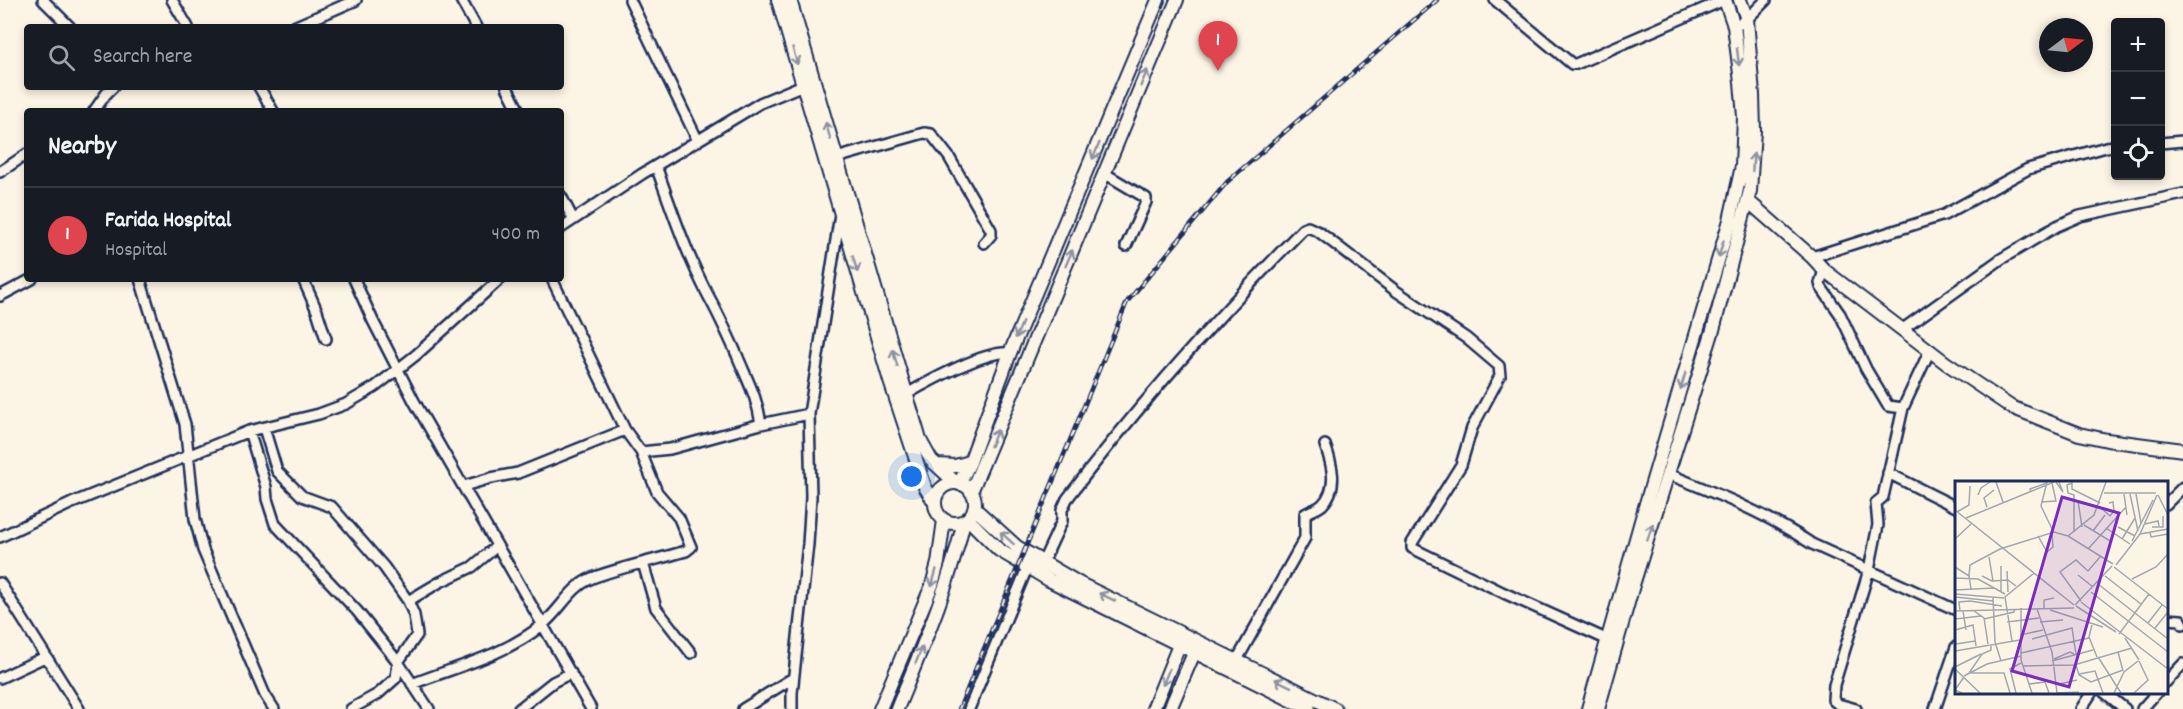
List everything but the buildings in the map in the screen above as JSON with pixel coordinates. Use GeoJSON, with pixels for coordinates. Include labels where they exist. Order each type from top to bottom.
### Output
{"type":"FeatureCollection","features":[{"type":"Feature","properties":{"kind":"street"},"geometry":{"type":"LineString","coordinates":[[43,0],[67,24]]}},
{"type":"Feature","properties":{"kind":"street"},"geometry":{"type":"LineString","coordinates":[[172,0],[186,24]]}},
{"type":"Feature","properties":{"kind":"street"},"geometry":{"type":"LineString","coordinates":[[301,24],[356,0]]}},
{"type":"Feature","properties":{"kind":"street"},"geometry":{"type":"LineString","coordinates":[[461,0],[474,24]]}},
{"type":"Feature","properties":{"kind":"street"},"geometry":{"type":"LineString","coordinates":[[630,0],[698,141]]}},
{"type":"Feature","properties":{"kind":"street"},"geometry":{"type":"LineString","coordinates":[[778,0],[890,381],[925,487],[939,516],[944,520],[950,523],[969,516]]}},
{"type":"Feature","properties":{"kind":"street"},"geometry":{"type":"LineString","coordinates":[[790,0],[905,395],[924,450],[958,484],[971,492],[974,500],[957,554],[897,709]]}},
{"type":"Feature","properties":{"kind":"street"},"geometry":{"type":"LineString","coordinates":[[958,484],[970,462],[1010,353],[1158,0]]}},
{"type":"Feature","properties":{"kind":"street"},"geometry":{"type":"LineString","coordinates":[[971,492],[1177,0]]}},
{"type":"Feature","properties":{"kind":"street"},"geometry":{"type":"LineString","coordinates":[[1495,0],[1572,64],[1726,3],[1744,1],[1748,19],[1754,131],[1753,166],[1748,201],[1713,330],[1633,585],[1599,709]]}},
{"type":"Feature","properties":{"kind":"street"},"geometry":{"type":"LineString","coordinates":[[1734,26],[1748,19],[1766,0]]}},
{"type":"Feature","properties":{"kind":"street"},"geometry":{"type":"LineString","coordinates":[[1588,709],[1730,220],[1742,166],[1744,117],[1742,82],[1734,26],[1726,3]]}},
{"type":"Feature","properties":{"kind":"street"},"geometry":{"type":"LineString","coordinates":[[564,226],[656,166],[760,103],[803,85]]}},
{"type":"Feature","properties":{"kind":"street"},"geometry":{"type":"LineString","coordinates":[[97,108],[110,90]]}},
{"type":"Feature","properties":{"kind":"street"},"geometry":{"type":"LineString","coordinates":[[261,90],[271,108]]}},
{"type":"Feature","properties":{"kind":"street"},"geometry":{"type":"LineString","coordinates":[[508,90],[518,108]]}},
{"type":"Feature","properties":{"kind":"street"},"geometry":{"type":"LineString","coordinates":[[836,158],[924,133],[932,134],[949,157],[991,230],[991,235],[984,243]]}},
{"type":"Feature","properties":{"kind":"street"},"geometry":{"type":"LineString","coordinates":[[2165,142],[2183,141]]}},
{"type":"Feature","properties":{"kind":"street"},"geometry":{"type":"LineString","coordinates":[[1812,257],[1944,214],[2028,169],[2111,147]]}},
{"type":"Feature","properties":{"kind":"street"},"geometry":{"type":"LineString","coordinates":[[0,172],[24,156]]}},
{"type":"Feature","properties":{"kind":"street"},"geometry":{"type":"LineString","coordinates":[[656,166],[687,249],[710,299],[720,314],[750,383],[758,403],[761,424]]}},
{"type":"Feature","properties":{"kind":"street"},"geometry":{"type":"LineString","coordinates":[[1104,174],[1146,198],[1126,246]]}},
{"type":"Feature","properties":{"kind":"street"},"geometry":{"type":"LineString","coordinates":[[1903,329],[2001,258],[2057,226],[2080,216],[2183,194]]}},
{"type":"Feature","properties":{"kind":"street"},"geometry":{"type":"LineString","coordinates":[[1748,201],[1824,270],[1978,386],[2011,407],[2079,434],[2183,450]]}},
{"type":"Feature","properties":{"kind":"street"},"geometry":{"type":"LineString","coordinates":[[564,202],[573,219]]}},
{"type":"Feature","properties":{"kind":"street"},"geometry":{"type":"LineString","coordinates":[[792,709],[811,497],[809,414],[840,214]]}},
{"type":"Feature","properties":{"kind":"street"},"geometry":{"type":"LineString","coordinates":[[1042,564],[1062,521],[1062,510],[1067,499],[1113,438],[1230,303],[1303,229],[1308,227],[1319,232],[1396,291],[1466,338],[1499,366],[1500,376],[1472,428],[1461,465],[1412,543],[1412,548],[1608,640]]}},
{"type":"Feature","properties":{"kind":"street"},"geometry":{"type":"LineString","coordinates":[[1824,270],[1821,287],[1840,314],[1866,369],[1888,406],[1903,408]]}},
{"type":"Feature","properties":{"kind":"street"},"geometry":{"type":"LineString","coordinates":[[0,296],[26,282]]}},
{"type":"Feature","properties":{"kind":"street"},"geometry":{"type":"LineString","coordinates":[[141,282],[185,424],[195,519],[203,550],[274,709]]}},
{"type":"Feature","properties":{"kind":"street"},"geometry":{"type":"LineString","coordinates":[[304,282],[326,339]]}},
{"type":"Feature","properties":{"kind":"street"},"geometry":{"type":"LineString","coordinates":[[355,282],[398,369],[591,709]]}},
{"type":"Feature","properties":{"kind":"street"},"geometry":{"type":"LineString","coordinates":[[0,537],[72,503],[249,431],[319,414],[346,404],[375,387],[398,369],[497,282]]}},
{"type":"Feature","properties":{"kind":"street"},"geometry":{"type":"LineString","coordinates":[[412,684],[497,652],[543,625],[574,591],[591,578],[686,551],[692,545],[679,518],[657,492],[641,452],[625,430],[553,282]]}},
{"type":"Feature","properties":{"kind":"street"},"geometry":{"type":"LineString","coordinates":[[1856,709],[1838,704],[1833,700],[1834,685],[1869,570],[1878,525],[1876,503],[1882,496],[1903,408],[1930,350]]}},
{"type":"Feature","properties":{"kind":"street"},"geometry":{"type":"LineString","coordinates":[[905,395],[982,357],[1010,353]]}},
{"type":"Feature","properties":{"kind":"street"},"geometry":{"type":"LineString","coordinates":[[641,452],[670,448],[809,414]]}},
{"type":"Feature","properties":{"kind":"street"},"geometry":{"type":"LineString","coordinates":[[264,428],[277,471],[281,477],[302,496],[332,507],[384,567],[408,601],[414,615],[417,635],[398,662],[396,678],[378,694],[351,709]]}},
{"type":"Feature","properties":{"kind":"street"},"geometry":{"type":"LineString","coordinates":[[464,486],[518,473],[625,430]]}},
{"type":"Feature","properties":{"kind":"street"},"geometry":{"type":"LineString","coordinates":[[249,431],[275,524],[357,611],[398,662],[429,709]]}},
{"type":"Feature","properties":{"kind":"street"},"geometry":{"type":"LineString","coordinates":[[1237,660],[1305,538],[1305,514],[1321,506],[1330,491],[1333,468],[1325,445]]}},
{"type":"Feature","properties":{"kind":"street"},"geometry":{"type":"LineString","coordinates":[[938,465],[955,466],[970,462]]}},
{"type":"Feature","properties":{"kind":"street"},"geometry":{"type":"LineString","coordinates":[[1888,473],[1955,506]]}},
{"type":"Feature","properties":{"kind":"street"},"geometry":{"type":"LineString","coordinates":[[1668,474],[1736,502],[1812,544],[1955,610]]}},
{"type":"Feature","properties":{"kind":"street"},"geometry":{"type":"LineString","coordinates":[[934,503],[941,489],[948,484],[958,484]]}},
{"type":"Feature","properties":{"kind":"street"},"geometry":{"type":"LineString","coordinates":[[2168,502],[2183,487]]}},
{"type":"Feature","properties":{"kind":"street"},"geometry":{"type":"LineString","coordinates":[[969,516],[1042,564],[1335,709]]}},
{"type":"Feature","properties":{"kind":"street"},"geometry":{"type":"LineString","coordinates":[[969,516],[999,550],[1027,568],[1291,705],[1309,709]]}},
{"type":"Feature","properties":{"kind":"street"},"geometry":{"type":"LineString","coordinates":[[880,709],[932,585],[938,563],[944,520]]}},
{"type":"Feature","properties":{"kind":"street"},"geometry":{"type":"LineString","coordinates":[[408,601],[472,567],[497,546]]}},
{"type":"Feature","properties":{"kind":"street"},"geometry":{"type":"LineString","coordinates":[[643,563],[656,608],[691,653]]}},
{"type":"Feature","properties":{"kind":"street"},"geometry":{"type":"LineString","coordinates":[[969,709],[1027,568]]}},
{"type":"Feature","properties":{"kind":"street"},"geometry":{"type":"LineString","coordinates":[[0,583],[79,709]]}},
{"type":"Feature","properties":{"kind":"street"},"geometry":{"type":"LineString","coordinates":[[1153,709],[1179,645]]}},
{"type":"Feature","properties":{"kind":"street"},"geometry":{"type":"LineString","coordinates":[[1935,709],[1955,650]]}},
{"type":"Feature","properties":{"kind":"street"},"geometry":{"type":"LineString","coordinates":[[1170,709],[1194,653]]}},
{"type":"Feature","properties":{"kind":"street"},"geometry":{"type":"LineString","coordinates":[[0,678],[45,657]]}},
{"type":"Feature","properties":{"kind":"street"},"geometry":{"type":"LineString","coordinates":[[2168,680],[2183,664]]}},
{"type":"Feature","properties":{"kind":"street"},"geometry":{"type":"LineString","coordinates":[[519,709],[553,682],[571,673]]}},
{"type":"Feature","properties":{"kind":"street"},"geometry":{"type":"LineString","coordinates":[[743,709],[793,678]]}},
{"type":"Feature","properties":{"kind":"street"},"geometry":{"type":"LineString","coordinates":[[2081,709],[2091,694]]}},
{"type":"Feature","properties":{"kind":"street"},"geometry":{"type":"LineString","coordinates":[[2105,694],[2125,709]]}},
{"type":"Feature","properties":{"kind":"street"},"geometry":{"type":"LineString","coordinates":[[2142,709],[2156,694]]}},
{"type":"Feature","properties":{"kind":"railway"},"geometry":{"type":"LineString","coordinates":[[959,709],[1127,302],[1227,182],[1437,0]]}},
{"type":"Feature","properties":{"kind":"place","name":"Farida Hospital"},"geometry":{"type":"Point","coordinates":[1218,71]}}]}
